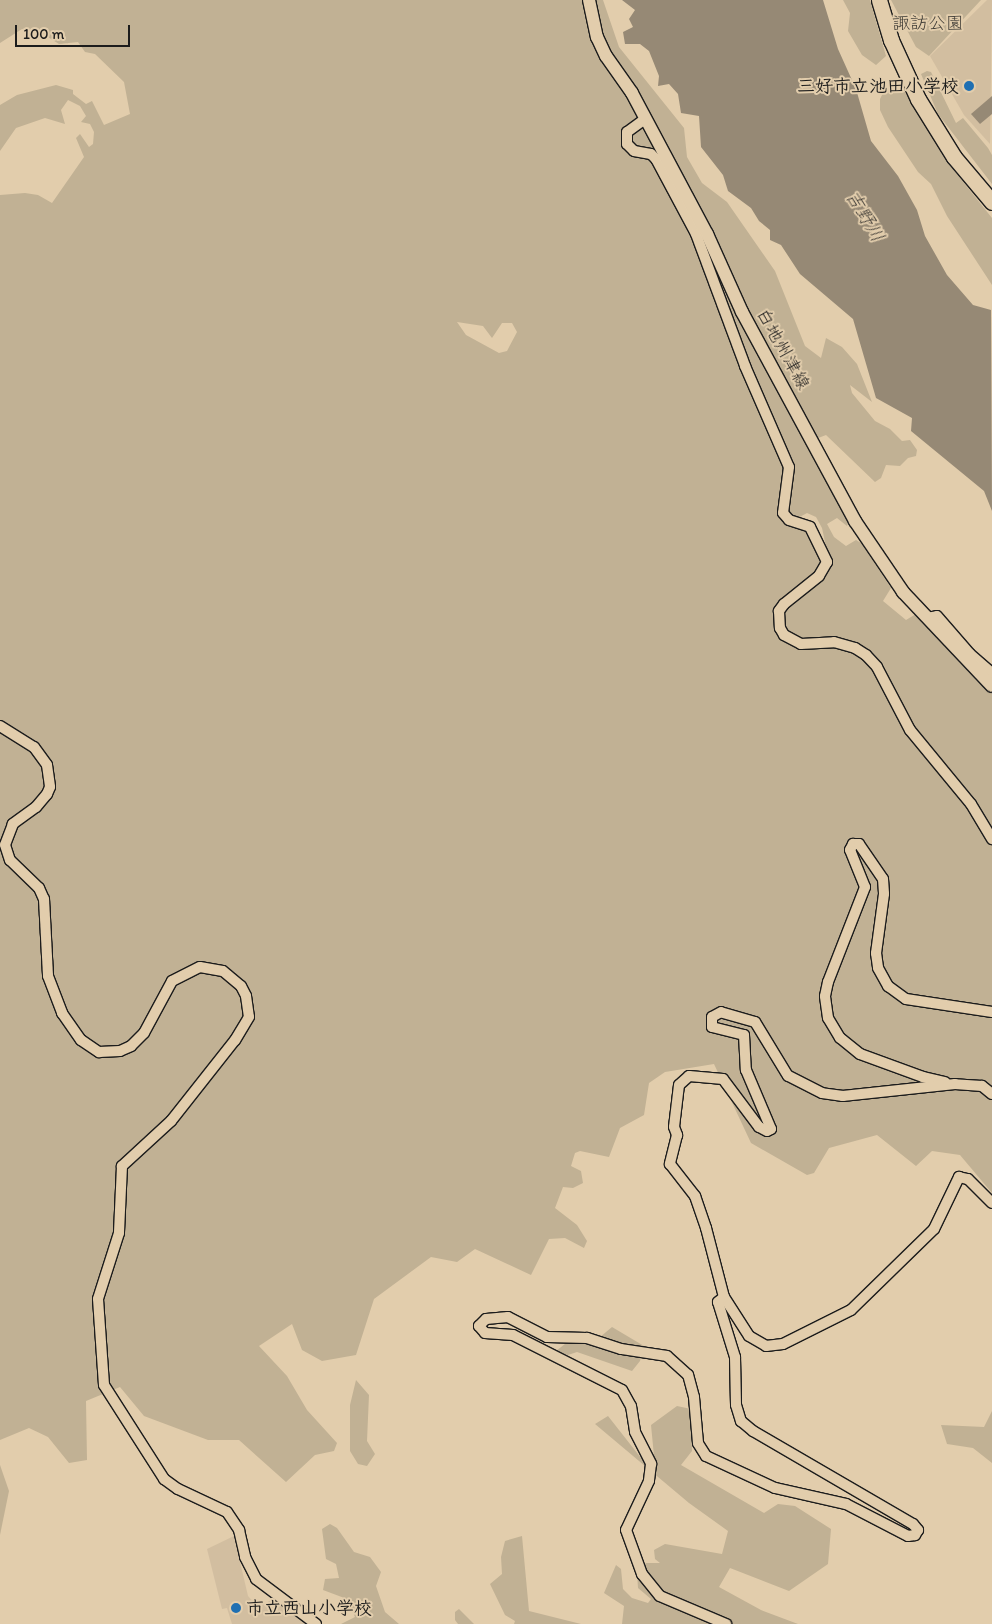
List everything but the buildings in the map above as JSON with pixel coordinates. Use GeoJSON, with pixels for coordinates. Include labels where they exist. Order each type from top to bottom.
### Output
{"type":"FeatureCollection","features":[{"type":"Feature","properties":{"kind":"highway"},"geometry":{"type":"LineString","coordinates":[[879,0],[891,40],[918,99],[954,157],[992,202]]}},
{"type":"Feature","properties":{"kind":"main road","name":"白地州津線"},"geometry":{"type":"LineString","coordinates":[[589,0],[601,46],[645,119],[707,234],[742,312],[855,522],[896,582],[927,618],[992,686]]}},
{"type":"Feature","properties":{"kind":"street"},"geometry":{"type":"LineString","coordinates":[[645,119],[627,132],[627,144],[634,151],[652,154],[656,159],[696,234],[745,366],[789,467],[783,513],[789,520],[810,527],[827,562],[819,576],[784,604],[779,611],[780,628],[784,635],[801,644],[839,643],[866,655],[877,667],[910,730],[971,804],[992,839]]}},
{"type":"Feature","properties":{"kind":"street"},"geometry":{"type":"LineString","coordinates":[[927,618],[937,616],[970,654],[992,673]]}},
{"type":"Feature","properties":{"kind":"street"},"geometry":{"type":"LineString","coordinates":[[0,726],[34,747],[47,765],[50,787],[48,794],[36,807],[13,824],[5,845],[10,860],[39,888],[44,899],[48,976],[62,1013],[81,1040],[99,1052],[115,1052],[131,1046],[144,1033],[172,981],[200,966],[223,972],[241,986],[246,996],[249,1017],[235,1040],[171,1121],[122,1166],[119,1233],[98,1299],[104,1386],[164,1479],[178,1489],[227,1512],[239,1530],[245,1557],[256,1579],[316,1624]]}},
{"type":"Feature","properties":{"kind":"street"},"geometry":{"type":"LineString","coordinates":[[992,1012],[906,1000],[888,986],[878,968],[876,953],[884,894],[883,879],[859,844],[853,844],[850,850],[865,887],[828,982],[825,996],[828,1018],[840,1038],[860,1054],[923,1077],[955,1084],[982,1086],[992,1094]]}},
{"type":"Feature","properties":{"kind":"street"},"geometry":{"type":"LineString","coordinates":[[955,1084],[843,1096],[822,1093],[788,1076],[755,1022],[722,1012],[716,1013],[710,1021],[712,1026],[744,1035],[746,1070],[762,1112],[772,1126],[767,1131],[759,1127],[723,1079],[688,1076],[679,1085],[674,1127],[677,1136],[670,1164],[695,1196],[706,1228],[724,1296],[754,1341],[766,1346],[783,1344],[836,1320],[864,1298],[938,1225],[953,1184],[959,1177],[968,1179],[992,1203]]}},
{"type":"Feature","properties":{"kind":"street"},"geometry":{"type":"LineString","coordinates":[[724,1296],[718,1302],[735,1357],[736,1404],[741,1421],[753,1431],[913,1524],[918,1530],[915,1535],[908,1536],[846,1504],[775,1488],[706,1456],[698,1443],[694,1396],[688,1375],[682,1366],[667,1356],[621,1349],[586,1338],[547,1337],[508,1317],[486,1319],[479,1326],[485,1333],[513,1335],[622,1390],[631,1406],[635,1432],[651,1464],[649,1481],[626,1530],[642,1574],[660,1596],[726,1624]]}},
{"type":"Feature","properties":{"kind":"shaded area","name":"三好市立池田小学校"},"geometry":{"type":"Polygon","coordinates":[[[987,0],[992,0],[990,144],[964,115],[930,56],[987,0]]]}},
{"type":"Feature","properties":{"kind":"shaded area"},"geometry":{"type":"Polygon","coordinates":[[[234,1536],[248,1596],[258,1607],[275,1598],[310,1624],[232,1624],[227,1608],[222,1609],[207,1549],[234,1536]]]}},
{"type":"Feature","properties":{"kind":"green space"},"geometry":{"type":"Polygon","coordinates":[[[0,0],[603,0],[619,47],[684,128],[687,157],[702,183],[727,202],[775,271],[805,346],[821,358],[826,338],[842,347],[857,364],[872,402],[850,385],[852,393],[875,421],[890,429],[902,441],[910,440],[917,450],[916,456],[908,458],[900,466],[886,465],[881,478],[875,482],[826,435],[808,442],[848,523],[847,526],[837,518],[827,524],[834,537],[846,546],[856,540],[861,543],[891,588],[883,601],[906,620],[916,614],[992,693],[992,1193],[960,1155],[932,1151],[916,1166],[877,1135],[829,1148],[814,1173],[807,1175],[751,1143],[714,1064],[665,1072],[649,1083],[644,1115],[620,1128],[609,1157],[580,1151],[575,1153],[571,1166],[581,1171],[583,1183],[573,1188],[563,1187],[555,1208],[577,1225],[587,1241],[584,1248],[565,1238],[549,1239],[531,1275],[475,1249],[457,1262],[431,1257],[374,1299],[356,1355],[322,1361],[302,1350],[292,1324],[259,1346],[287,1376],[307,1410],[337,1443],[334,1451],[315,1455],[286,1482],[239,1440],[208,1440],[144,1416],[120,1387],[86,1401],[87,1460],[69,1463],[48,1437],[29,1428],[0,1440],[0,195],[25,193],[38,195],[52,203],[84,157],[76,138],[80,134],[89,147],[93,144],[94,132],[90,124],[81,122],[86,116],[80,106],[68,100],[61,110],[65,124],[45,118],[16,128],[0,151],[0,105],[17,95],[56,85],[73,90],[73,94],[86,104],[92,101],[104,125],[130,114],[124,82],[95,54],[85,52],[78,42],[59,44],[40,32],[22,29],[0,43],[0,0]],[[457,322],[466,335],[499,353],[507,351],[517,332],[512,323],[502,323],[492,338],[483,326],[457,322]],[[785,503],[780,509],[782,518],[787,524],[804,528],[820,553],[823,562],[816,576],[820,579],[830,565],[822,528],[816,517],[807,513],[796,519],[792,517],[785,503]]]}},
{"type":"Feature","properties":{"kind":"green space"},"geometry":{"type":"Polygon","coordinates":[[[843,0],[870,0],[886,56],[876,65],[862,55],[848,31],[850,13],[843,0]]]}},
{"type":"Feature","properties":{"kind":"green space","name":"諏訪公園"},"geometry":{"type":"Polygon","coordinates":[[[891,0],[981,0],[929,56],[916,47],[891,0]]]}},
{"type":"Feature","properties":{"kind":"green space"},"geometry":{"type":"Polygon","coordinates":[[[927,71],[931,72],[956,123],[963,118],[988,148],[992,155],[992,184],[938,114],[921,74],[927,71]]]}},
{"type":"Feature","properties":{"kind":"green space"},"geometry":{"type":"Polygon","coordinates":[[[894,88],[905,92],[948,163],[992,218],[992,285],[947,216],[931,184],[918,172],[888,127],[880,110],[880,99],[883,93],[894,88]]]}},
{"type":"Feature","properties":{"kind":"green space"},"geometry":{"type":"Polygon","coordinates":[[[612,1327],[644,1346],[640,1361],[632,1371],[577,1352],[568,1355],[556,1351],[565,1344],[578,1341],[593,1343],[612,1327]]]}},
{"type":"Feature","properties":{"kind":"green space"},"geometry":{"type":"Polygon","coordinates":[[[356,1380],[369,1395],[367,1441],[375,1454],[367,1466],[358,1464],[350,1451],[350,1405],[356,1380]]]}},
{"type":"Feature","properties":{"kind":"green space"},"geometry":{"type":"Polygon","coordinates":[[[677,1406],[691,1409],[692,1451],[681,1465],[764,1513],[778,1504],[795,1506],[831,1529],[828,1564],[789,1591],[730,1568],[719,1587],[761,1610],[798,1624],[622,1624],[624,1606],[604,1593],[616,1565],[621,1569],[623,1589],[632,1598],[648,1603],[651,1599],[638,1588],[637,1573],[646,1563],[660,1563],[655,1559],[654,1550],[665,1544],[722,1554],[728,1531],[689,1503],[595,1424],[608,1416],[641,1458],[654,1456],[651,1425],[677,1406]]]}},
{"type":"Feature","properties":{"kind":"green space"},"geometry":{"type":"Polygon","coordinates":[[[992,1411],[992,1463],[973,1448],[947,1444],[941,1425],[984,1427],[992,1411]]]}},
{"type":"Feature","properties":{"kind":"green space"},"geometry":{"type":"Polygon","coordinates":[[[0,1465],[9,1491],[0,1535],[0,1465]]]}},
{"type":"Feature","properties":{"kind":"green space"},"geometry":{"type":"Polygon","coordinates":[[[330,1524],[337,1528],[354,1552],[370,1557],[381,1572],[376,1586],[385,1612],[399,1624],[341,1624],[355,1617],[347,1599],[323,1590],[325,1579],[339,1578],[336,1564],[326,1559],[322,1529],[330,1524]]]}},
{"type":"Feature","properties":{"kind":"green space"},"geometry":{"type":"Polygon","coordinates":[[[522,1536],[529,1611],[581,1624],[514,1624],[515,1621],[505,1615],[490,1584],[502,1574],[501,1557],[505,1541],[522,1536]]]}},
{"type":"Feature","properties":{"kind":"green space"},"geometry":{"type":"Polygon","coordinates":[[[459,1609],[474,1624],[458,1624],[455,1620],[455,1612],[459,1609]]]}},
{"type":"Feature","properties":{"kind":"water","name":"吉野川"},"geometry":{"type":"Polygon","coordinates":[[[622,0],[823,0],[838,49],[856,89],[871,141],[898,176],[917,210],[925,236],[947,275],[973,305],[991,310],[992,511],[984,491],[911,431],[912,418],[876,398],[853,319],[800,274],[781,245],[770,240],[770,230],[759,221],[751,208],[728,191],[723,175],[701,147],[699,116],[681,113],[678,94],[669,84],[658,86],[659,76],[649,51],[640,44],[625,44],[623,32],[633,27],[629,19],[635,10],[622,0]]]}},
{"type":"Feature","properties":{"kind":"water"},"geometry":{"type":"Polygon","coordinates":[[[992,96],[992,114],[980,124],[971,114],[992,96]]]}},
{"type":"Feature","properties":{"kind":"place","name":"三好市立池田小学校"},"geometry":{"type":"Point","coordinates":[969,86]}},
{"type":"Feature","properties":{"kind":"place","name":"市立西山小学校"},"geometry":{"type":"Point","coordinates":[236,1608]}}]}
